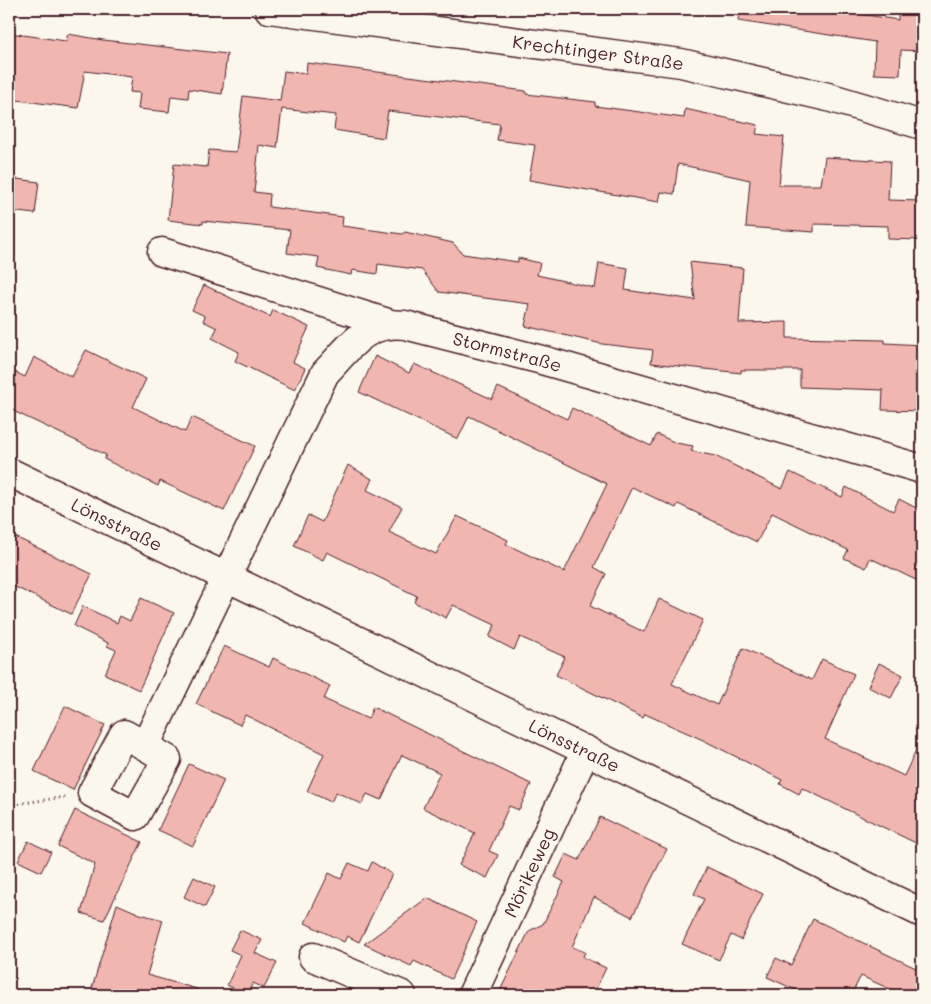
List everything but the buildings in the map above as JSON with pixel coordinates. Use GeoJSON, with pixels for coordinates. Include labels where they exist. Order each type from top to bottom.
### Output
{"type":"FeatureCollection","features":[{"type":"Feature","properties":{"kind":"street","name":"Krechtinger Straße"},"geometry":{"type":"LineString","coordinates":[[269,9],[681,63],[828,96],[922,125]]}},
{"type":"Feature","properties":{"kind":"street"},"geometry":{"type":"LineString","coordinates":[[162,252],[388,323]]}},
{"type":"Feature","properties":{"kind":"street","name":"Stormstraße"},"geometry":{"type":"LineString","coordinates":[[226,576],[325,373],[365,332],[388,323],[405,324],[542,360],[922,470]]}},
{"type":"Feature","properties":{"kind":"street","name":"Lönsstraße"},"geometry":{"type":"LineString","coordinates":[[9,472],[922,913]]}},
{"type":"Feature","properties":{"kind":"street"},"geometry":{"type":"LineString","coordinates":[[145,746],[226,576]]}},
{"type":"Feature","properties":{"kind":"street"},"geometry":{"type":"LineString","coordinates":[[124,734],[145,746],[167,759],[135,816],[92,793],[124,734]]}},
{"type":"Feature","properties":{"kind":"street","name":"Mörikeweg"},"geometry":{"type":"LineString","coordinates":[[472,995],[586,750]]}},
{"type":"Feature","properties":{"kind":"street"},"geometry":{"type":"LineString","coordinates":[[313,957],[402,995]]}},
{"type":"Feature","properties":{"kind":"path"},"geometry":{"type":"LineString","coordinates":[[9,805],[92,793]]}}]}
